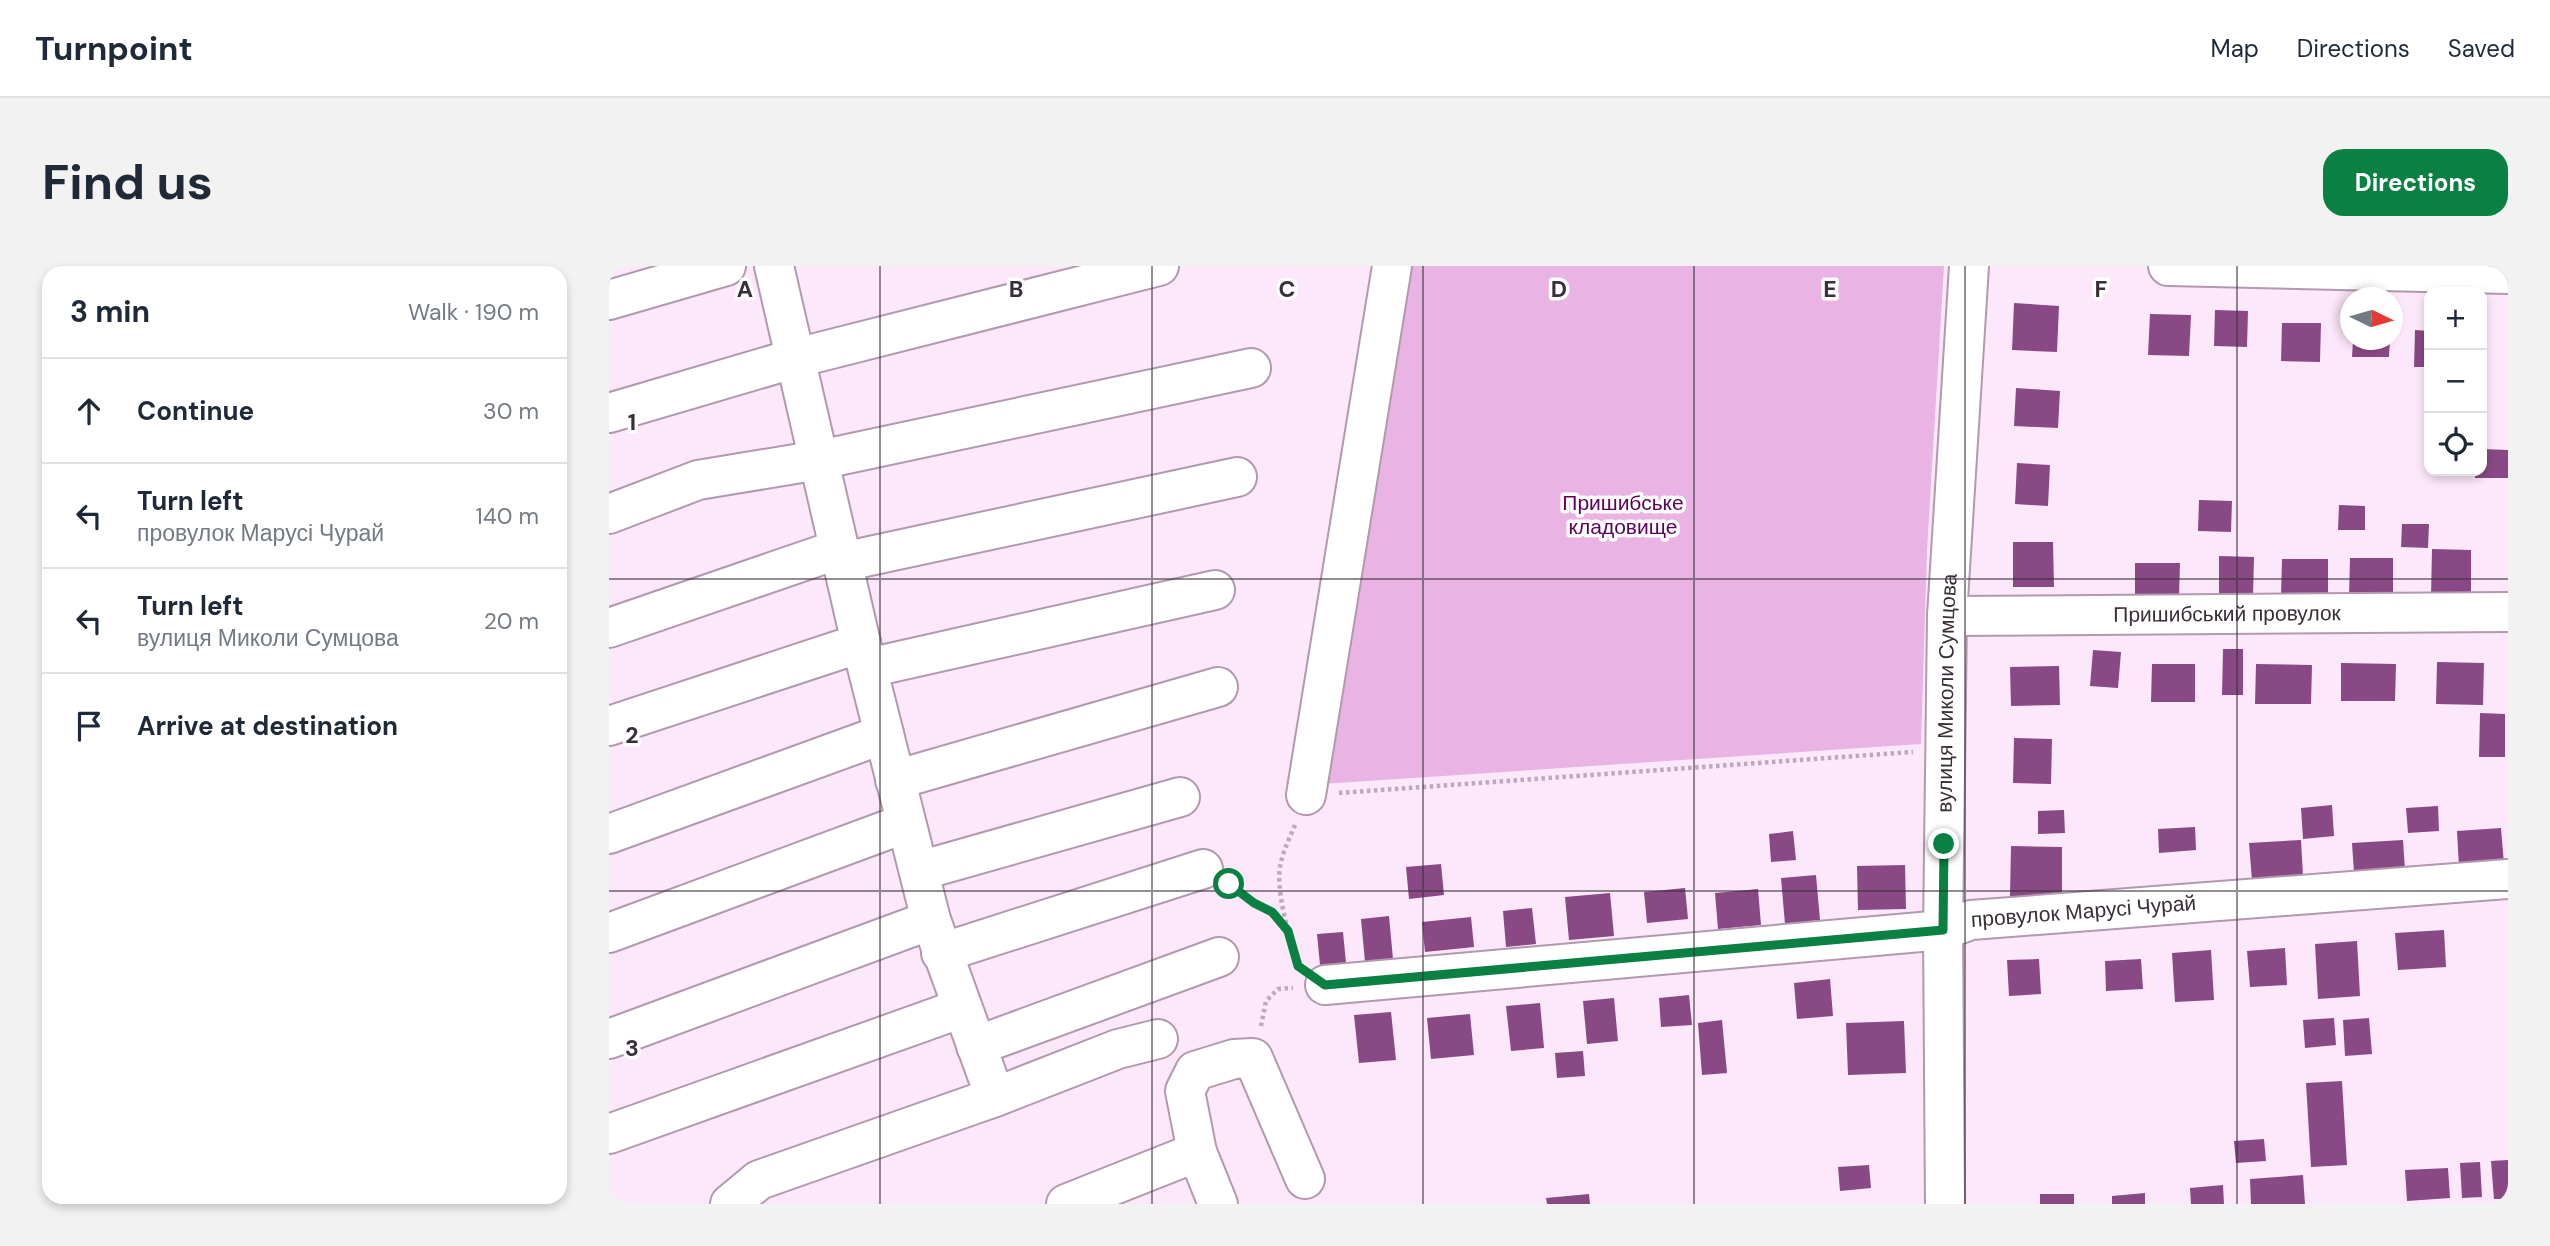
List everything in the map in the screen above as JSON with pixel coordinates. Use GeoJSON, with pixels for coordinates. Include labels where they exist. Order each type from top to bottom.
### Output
{"type":"FeatureCollection","features":[{"type":"Feature","properties":{"kind":"street"},"geometry":{"type":"LineString","coordinates":[[609,300],[726,266]]}},
{"type":"Feature","properties":{"kind":"street"},"geometry":{"type":"LineString","coordinates":[[775,266],[840,556],[936,937],[995,1097]]}},
{"type":"Feature","properties":{"kind":"street"},"geometry":{"type":"LineString","coordinates":[[609,413],[796,358],[1159,266]]}},
{"type":"Feature","properties":{"kind":"street"},"geometry":{"type":"LineString","coordinates":[[1306,795],[1392,266]]}},
{"type":"Feature","properties":{"kind":"street","name":"вулиця Миколи Сумцова"},"geometry":{"type":"LineString","coordinates":[[1945,1204],[1943,930],[1948,616],[1969,266]]}},
{"type":"Feature","properties":{"kind":"street"},"geometry":{"type":"LineString","coordinates":[[2168,266],[2508,274]]}},
{"type":"Feature","properties":{"kind":"street"},"geometry":{"type":"LineString","coordinates":[[609,514],[698,481],[818,460],[1251,368]]}},
{"type":"Feature","properties":{"kind":"street"},"geometry":{"type":"LineString","coordinates":[[609,628],[840,556],[1237,477]]}},
{"type":"Feature","properties":{"kind":"street"},"geometry":{"type":"LineString","coordinates":[[609,726],[865,656],[1215,590]]}},
{"type":"Feature","properties":{"kind":"street","name":"Пришибський провулок"},"geometry":{"type":"LineString","coordinates":[[1948,616],[2508,612]]}},
{"type":"Feature","properties":{"kind":"street"},"geometry":{"type":"LineString","coordinates":[[895,780],[1218,687]]}},
{"type":"Feature","properties":{"kind":"street"},"geometry":{"type":"LineString","coordinates":[[609,834],[884,734]]}},
{"type":"Feature","properties":{"kind":"street"},"geometry":{"type":"LineString","coordinates":[[919,871],[1179,797]]}},
{"type":"Feature","properties":{"kind":"street"},"geometry":{"type":"LineString","coordinates":[[609,933],[906,823]]}},
{"type":"Feature","properties":{"kind":"street"},"geometry":{"type":"LineString","coordinates":[[609,1039],[936,937],[1203,869]]}},
{"type":"Feature","properties":{"kind":"street","name":"провулок Марусі Чурай"},"geometry":{"type":"LineString","coordinates":[[1325,985],[1943,930],[1971,920],[2508,879]]}},
{"type":"Feature","properties":{"kind":"street"},"geometry":{"type":"LineString","coordinates":[[976,1046],[1219,957]]}},
{"type":"Feature","properties":{"kind":"street"},"geometry":{"type":"LineString","coordinates":[[730,1204],[758,1180],[995,1097],[1118,1049],[1160,1043],[1139,987]]}},
{"type":"Feature","properties":{"kind":"street"},"geometry":{"type":"LineString","coordinates":[[609,1134],[962,1008]]}},
{"type":"Feature","properties":{"kind":"street"},"geometry":{"type":"LineString","coordinates":[[1018,1031],[1118,1049]]}},
{"type":"Feature","properties":{"kind":"street"},"geometry":{"type":"LineString","coordinates":[[1218,1204],[1197,1152],[1185,1091],[1195,1072],[1234,1059],[1253,1058],[1305,1179]]}},
{"type":"Feature","properties":{"kind":"street"},"geometry":{"type":"LineString","coordinates":[[1066,1204],[1197,1152]]}},
{"type":"Feature","properties":{"kind":"path"},"geometry":{"type":"LineString","coordinates":[[1325,985],[1298,966],[1282,900],[1280,864],[1306,795],[1945,750]]}},
{"type":"Feature","properties":{"kind":"path"},"geometry":{"type":"LineString","coordinates":[[1203,869],[1272,912],[1288,931]]}},
{"type":"Feature","properties":{"kind":"path"},"geometry":{"type":"LineString","coordinates":[[1253,1058],[1266,1001],[1278,989],[1325,985]]}},
{"type":"Feature","properties":{"kind":"green space","name":"Пришибське кладовище"},"geometry":{"type":"Polygon","coordinates":[[[1405,266],[1944,266],[1927,550],[1921,744],[1322,784],[1405,266]]]}},
{"type":"Feature","properties":{"kind":"building"},"geometry":{"type":"Polygon","coordinates":[[[2014,303],[2059,306],[2057,352],[2012,350],[2014,303]]]}},
{"type":"Feature","properties":{"kind":"building"},"geometry":{"type":"Polygon","coordinates":[[[2215,310],[2248,311],[2247,347],[2214,346],[2215,310]]]}},
{"type":"Feature","properties":{"kind":"building"},"geometry":{"type":"Polygon","coordinates":[[[2150,314],[2191,315],[2189,356],[2148,355],[2150,314]]]}},
{"type":"Feature","properties":{"kind":"building"},"geometry":{"type":"Polygon","coordinates":[[[2282,323],[2321,323],[2320,362],[2281,361],[2282,323]]]}},
{"type":"Feature","properties":{"kind":"building"},"geometry":{"type":"Polygon","coordinates":[[[2415,330],[2424,331],[2424,367],[2414,367],[2415,330]]]}},
{"type":"Feature","properties":{"kind":"building"},"geometry":{"type":"Polygon","coordinates":[[[2352,350],[2389,350],[2389,357],[2352,357],[2352,350]]]}},
{"type":"Feature","properties":{"kind":"building"},"geometry":{"type":"Polygon","coordinates":[[[2016,388],[2060,391],[2058,428],[2014,426],[2016,388]]]}},
{"type":"Feature","properties":{"kind":"building"},"geometry":{"type":"Polygon","coordinates":[[[2487,449],[2508,450],[2508,478],[2475,478],[2487,476],[2487,449]]]}},
{"type":"Feature","properties":{"kind":"building"},"geometry":{"type":"Polygon","coordinates":[[[2017,463],[2050,465],[2048,506],[2015,504],[2017,463]]]}},
{"type":"Feature","properties":{"kind":"building"},"geometry":{"type":"Polygon","coordinates":[[[2199,500],[2232,501],[2231,532],[2198,531],[2199,500]]]}},
{"type":"Feature","properties":{"kind":"building"},"geometry":{"type":"Polygon","coordinates":[[[2339,505],[2365,506],[2365,530],[2338,530],[2339,505]]]}},
{"type":"Feature","properties":{"kind":"building"},"geometry":{"type":"Polygon","coordinates":[[[2402,524],[2429,524],[2428,548],[2401,547],[2402,524]]]}},
{"type":"Feature","properties":{"kind":"building"},"geometry":{"type":"Polygon","coordinates":[[[2013,542],[2053,542],[2054,587],[2013,587],[2013,542]]]}},
{"type":"Feature","properties":{"kind":"building"},"geometry":{"type":"Polygon","coordinates":[[[2432,549],[2471,550],[2471,596],[2431,596],[2432,549]]]}},
{"type":"Feature","properties":{"kind":"building"},"geometry":{"type":"Polygon","coordinates":[[[2219,556],[2254,557],[2253,595],[2219,594],[2219,556]]]}},
{"type":"Feature","properties":{"kind":"building"},"geometry":{"type":"Polygon","coordinates":[[[2350,558],[2393,558],[2393,596],[2349,596],[2350,558]]]}},
{"type":"Feature","properties":{"kind":"building"},"geometry":{"type":"Polygon","coordinates":[[[2282,559],[2328,559],[2328,595],[2281,595],[2282,559]]]}},
{"type":"Feature","properties":{"kind":"building"},"geometry":{"type":"Polygon","coordinates":[[[2135,563],[2180,563],[2179,596],[2135,596],[2135,563]]]}},
{"type":"Feature","properties":{"kind":"building"},"geometry":{"type":"Polygon","coordinates":[[[2223,649],[2243,649],[2243,695],[2222,695],[2223,649]]]}},
{"type":"Feature","properties":{"kind":"building"},"geometry":{"type":"Polygon","coordinates":[[[2093,650],[2121,652],[2118,688],[2090,686],[2093,650]]]}},
{"type":"Feature","properties":{"kind":"building"},"geometry":{"type":"Polygon","coordinates":[[[2437,662],[2484,663],[2483,705],[2436,704],[2437,662]]]}},
{"type":"Feature","properties":{"kind":"building"},"geometry":{"type":"Polygon","coordinates":[[[2341,663],[2396,664],[2395,701],[2341,701],[2341,663]]]}},
{"type":"Feature","properties":{"kind":"building"},"geometry":{"type":"Polygon","coordinates":[[[2152,664],[2195,664],[2195,702],[2151,702],[2152,664]]]}},
{"type":"Feature","properties":{"kind":"building"},"geometry":{"type":"Polygon","coordinates":[[[2256,664],[2312,665],[2311,704],[2255,704],[2256,664]]]}},
{"type":"Feature","properties":{"kind":"building"},"geometry":{"type":"Polygon","coordinates":[[[2059,666],[2060,705],[2011,706],[2010,667],[2059,666]]]}},
{"type":"Feature","properties":{"kind":"building"},"geometry":{"type":"Polygon","coordinates":[[[2480,713],[2505,714],[2505,757],[2479,757],[2480,713]]]}},
{"type":"Feature","properties":{"kind":"building"},"geometry":{"type":"Polygon","coordinates":[[[2014,738],[2052,739],[2051,784],[2013,783],[2014,738]]]}},
{"type":"Feature","properties":{"kind":"building"},"geometry":{"type":"Polygon","coordinates":[[[2332,805],[2334,836],[2303,839],[2301,808],[2332,805]]]}},
{"type":"Feature","properties":{"kind":"building"},"geometry":{"type":"Polygon","coordinates":[[[2438,806],[2439,831],[2408,833],[2406,808],[2438,806]]]}},
{"type":"Feature","properties":{"kind":"building"},"geometry":{"type":"Polygon","coordinates":[[[2064,810],[2065,833],[2038,834],[2038,811],[2064,810]]]}},
{"type":"Feature","properties":{"kind":"building"},"geometry":{"type":"Polygon","coordinates":[[[2195,827],[2196,850],[2159,853],[2158,829],[2195,827]]]}},
{"type":"Feature","properties":{"kind":"building"},"geometry":{"type":"Polygon","coordinates":[[[2501,828],[2504,864],[2459,867],[2457,831],[2501,828]]]}},
{"type":"Feature","properties":{"kind":"building"},"geometry":{"type":"Polygon","coordinates":[[[1793,831],[1796,860],[1771,862],[1769,834],[1793,831]]]}},
{"type":"Feature","properties":{"kind":"building"},"geometry":{"type":"Polygon","coordinates":[[[2301,840],[2303,876],[2252,880],[2249,843],[2301,840]]]}},
{"type":"Feature","properties":{"kind":"building"},"geometry":{"type":"Polygon","coordinates":[[[2403,840],[2405,870],[2354,873],[2352,843],[2403,840]]]}},
{"type":"Feature","properties":{"kind":"building"},"geometry":{"type":"Polygon","coordinates":[[[2011,846],[2062,847],[2062,897],[2010,897],[2011,846]]]}},
{"type":"Feature","properties":{"kind":"building"},"geometry":{"type":"Polygon","coordinates":[[[1441,864],[1444,895],[1409,899],[1406,867],[1441,864]]]}},
{"type":"Feature","properties":{"kind":"building"},"geometry":{"type":"Polygon","coordinates":[[[1905,865],[1906,909],[1858,910],[1857,866],[1905,865]]]}},
{"type":"Feature","properties":{"kind":"building"},"geometry":{"type":"Polygon","coordinates":[[[1816,875],[1820,920],[1785,924],[1781,878],[1816,875]]]}},
{"type":"Feature","properties":{"kind":"building"},"geometry":{"type":"Polygon","coordinates":[[[1685,888],[1688,919],[1647,923],[1644,892],[1685,888]]]}},
{"type":"Feature","properties":{"kind":"building"},"geometry":{"type":"Polygon","coordinates":[[[1758,889],[1761,925],[1718,929],[1715,893],[1758,889]]]}},
{"type":"Feature","properties":{"kind":"building"},"geometry":{"type":"Polygon","coordinates":[[[1610,893],[1614,936],[1569,940],[1565,897],[1610,893]]]}},
{"type":"Feature","properties":{"kind":"building"},"geometry":{"type":"Polygon","coordinates":[[[1532,908],[1536,944],[1506,947],[1503,911],[1532,908]]]}},
{"type":"Feature","properties":{"kind":"building"},"geometry":{"type":"Polygon","coordinates":[[[1389,916],[1393,959],[1365,962],[1361,919],[1389,916]]]}},
{"type":"Feature","properties":{"kind":"building"},"geometry":{"type":"Polygon","coordinates":[[[1471,917],[1474,947],[1425,952],[1422,922],[1471,917]]]}},
{"type":"Feature","properties":{"kind":"building"},"geometry":{"type":"Polygon","coordinates":[[[2444,930],[2446,967],[2398,970],[2395,933],[2444,930]]]}},
{"type":"Feature","properties":{"kind":"building"},"geometry":{"type":"Polygon","coordinates":[[[1343,932],[1346,963],[1320,965],[1317,934],[1343,932]]]}},
{"type":"Feature","properties":{"kind":"building"},"geometry":{"type":"Polygon","coordinates":[[[2357,941],[2360,996],[2318,999],[2315,944],[2357,941]]]}},
{"type":"Feature","properties":{"kind":"building"},"geometry":{"type":"Polygon","coordinates":[[[2285,948],[2287,985],[2250,987],[2247,951],[2285,948]]]}},
{"type":"Feature","properties":{"kind":"building"},"geometry":{"type":"Polygon","coordinates":[[[2211,950],[2214,1000],[2175,1002],[2172,953],[2211,950]]]}},
{"type":"Feature","properties":{"kind":"building"},"geometry":{"type":"Polygon","coordinates":[[[2039,959],[2041,994],[2009,996],[2007,960],[2039,959]]]}},
{"type":"Feature","properties":{"kind":"building"},"geometry":{"type":"Polygon","coordinates":[[[2141,959],[2143,989],[2106,991],[2105,961],[2141,959]]]}},
{"type":"Feature","properties":{"kind":"building"},"geometry":{"type":"Polygon","coordinates":[[[1830,979],[1833,1016],[1797,1019],[1794,983],[1830,979]]]}},
{"type":"Feature","properties":{"kind":"building"},"geometry":{"type":"Polygon","coordinates":[[[1689,995],[1692,1025],[1661,1027],[1659,998],[1689,995]]]}},
{"type":"Feature","properties":{"kind":"building"},"geometry":{"type":"Polygon","coordinates":[[[1614,998],[1618,1041],[1587,1044],[1583,1001],[1614,998]]]}},
{"type":"Feature","properties":{"kind":"building"},"geometry":{"type":"Polygon","coordinates":[[[1540,1003],[1544,1048],[1511,1051],[1506,1006],[1540,1003]]]}},
{"type":"Feature","properties":{"kind":"building"},"geometry":{"type":"Polygon","coordinates":[[[1391,1012],[1396,1060],[1359,1063],[1354,1015],[1391,1012]]]}},
{"type":"Feature","properties":{"kind":"building"},"geometry":{"type":"Polygon","coordinates":[[[1470,1014],[1474,1055],[1431,1059],[1427,1018],[1470,1014]]]}},
{"type":"Feature","properties":{"kind":"building"},"geometry":{"type":"Polygon","coordinates":[[[2334,1018],[2336,1045],[2305,1048],[2303,1020],[2334,1018]]]}},
{"type":"Feature","properties":{"kind":"building"},"geometry":{"type":"Polygon","coordinates":[[[2369,1018],[2372,1054],[2345,1056],[2343,1020],[2369,1018]]]}},
{"type":"Feature","properties":{"kind":"building"},"geometry":{"type":"Polygon","coordinates":[[[1722,1020],[1727,1073],[1702,1075],[1698,1023],[1722,1020]]]}},
{"type":"Feature","properties":{"kind":"building"},"geometry":{"type":"Polygon","coordinates":[[[1904,1021],[1906,1073],[1848,1075],[1846,1023],[1904,1021]]]}},
{"type":"Feature","properties":{"kind":"building"},"geometry":{"type":"Polygon","coordinates":[[[1583,1051],[1585,1076],[1557,1078],[1555,1053],[1583,1051]]]}},
{"type":"Feature","properties":{"kind":"building"},"geometry":{"type":"Polygon","coordinates":[[[2342,1081],[2347,1165],[2311,1167],[2306,1083],[2342,1081]]]}},
{"type":"Feature","properties":{"kind":"building"},"geometry":{"type":"Polygon","coordinates":[[[2264,1139],[2266,1161],[2236,1163],[2234,1141],[2264,1139]]]}},
{"type":"Feature","properties":{"kind":"building"},"geometry":{"type":"Polygon","coordinates":[[[2508,1160],[2508,1199],[2494,1199],[2491,1161],[2508,1160]]]}},
{"type":"Feature","properties":{"kind":"building"},"geometry":{"type":"Polygon","coordinates":[[[2480,1162],[2482,1197],[2462,1198],[2460,1163],[2480,1162]]]}},
{"type":"Feature","properties":{"kind":"building"},"geometry":{"type":"Polygon","coordinates":[[[1869,1165],[1871,1188],[1840,1191],[1838,1167],[1869,1165]]]}},
{"type":"Feature","properties":{"kind":"building"},"geometry":{"type":"Polygon","coordinates":[[[2448,1168],[2450,1198],[2407,1201],[2405,1170],[2448,1168]]]}},
{"type":"Feature","properties":{"kind":"building"},"geometry":{"type":"Polygon","coordinates":[[[2303,1175],[2305,1204],[2251,1204],[2250,1179],[2303,1175]]]}},
{"type":"Feature","properties":{"kind":"building"},"geometry":{"type":"Polygon","coordinates":[[[2223,1185],[2224,1204],[2191,1204],[2190,1188],[2223,1185]]]}},
{"type":"Feature","properties":{"kind":"building"},"geometry":{"type":"Polygon","coordinates":[[[2145,1193],[2145,1204],[2112,1204],[2112,1196],[2145,1193]]]}},
{"type":"Feature","properties":{"kind":"building"},"geometry":{"type":"Polygon","coordinates":[[[1589,1194],[1590,1204],[1547,1204],[1546,1198],[1589,1194]]]}},
{"type":"Feature","properties":{"kind":"building"},"geometry":{"type":"Polygon","coordinates":[[[2040,1194],[2074,1194],[2074,1204],[2040,1204],[2040,1194]]]}},
{"type":"Feature","properties":{"kind":"route"},"geometry":{"type":"LineString","coordinates":[[1229,884],[1254,903],[1272,912],[1288,931],[1298,966],[1325,985],[1943,930],[1944,844]]}}]}
